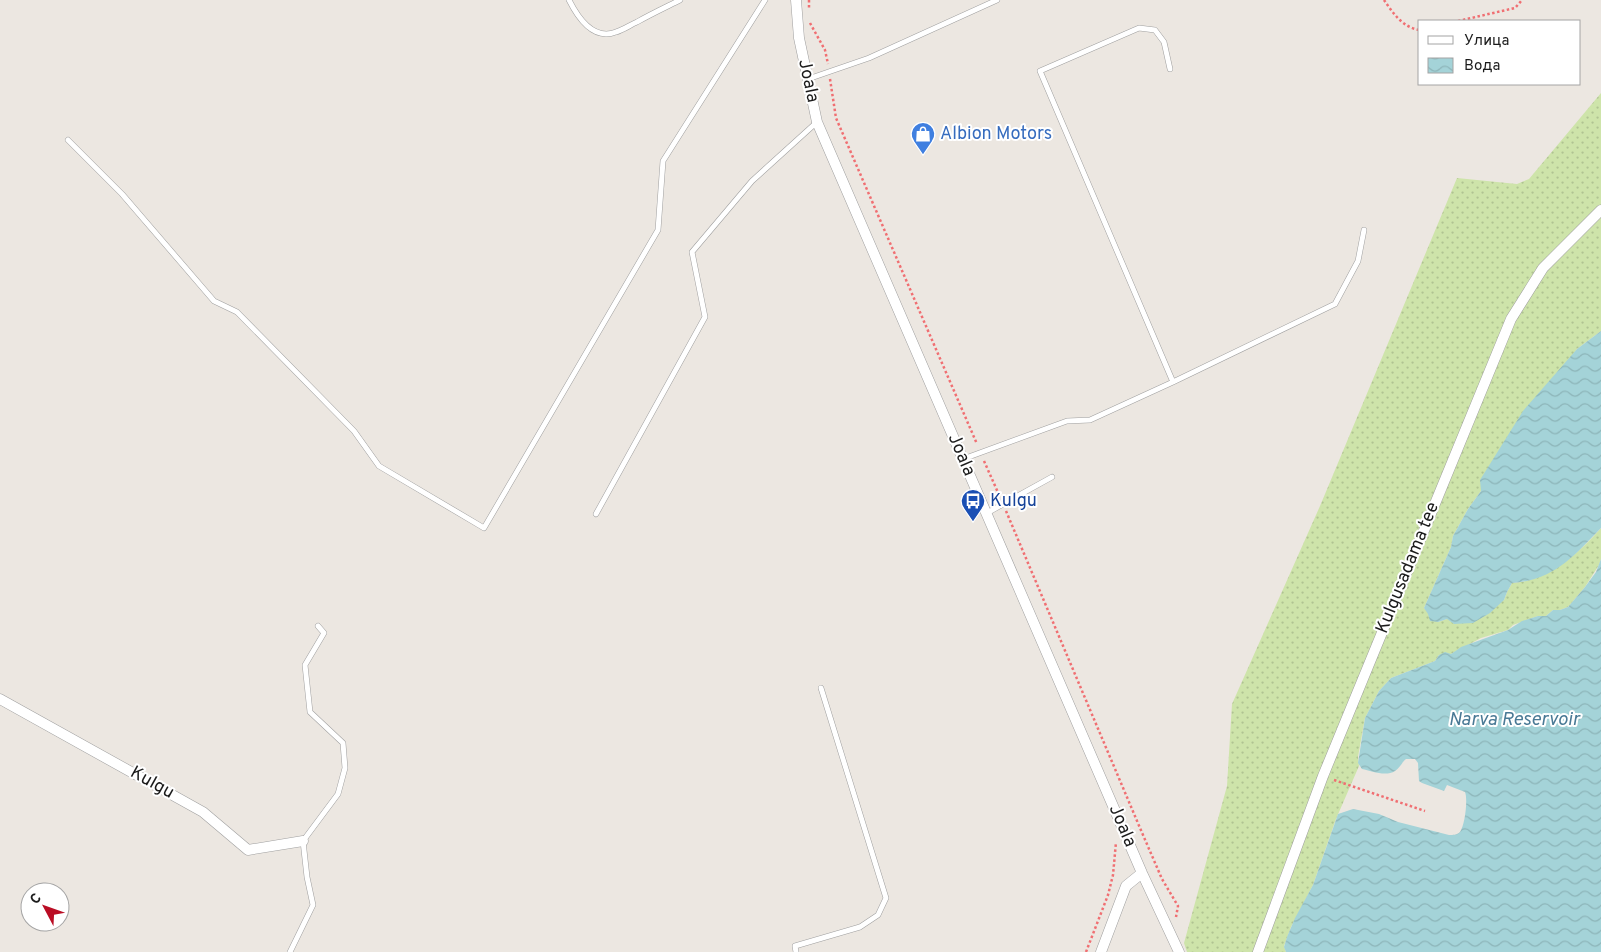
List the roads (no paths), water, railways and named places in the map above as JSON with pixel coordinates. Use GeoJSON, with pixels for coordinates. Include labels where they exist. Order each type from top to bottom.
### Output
{"type":"FeatureCollection","features":[{"type":"Feature","properties":{"kind":"street","name":"Joala"},"geometry":{"type":"LineString","coordinates":[[796,0],[799,38],[817,122],[1142,873],[1179,952]]}},
{"type":"Feature","properties":{"kind":"street","name":"Kulgusadama tee"},"geometry":{"type":"LineString","coordinates":[[1258,952],[1323,776],[1511,318],[1543,268],[1601,210]]}},
{"type":"Feature","properties":{"kind":"street","name":"Kulgu"},"geometry":{"type":"LineString","coordinates":[[0,699],[203,812],[248,850],[303,841]]}},
{"type":"Feature","properties":{"kind":"street"},"geometry":{"type":"LineString","coordinates":[[1101,952],[1126,886],[1142,873]]}},
{"type":"Feature","properties":{"kind":"lane"},"geometry":{"type":"LineString","coordinates":[[569,0],[586,26],[604,34],[616,32],[680,0]]}},
{"type":"Feature","properties":{"kind":"lane"},"geometry":{"type":"LineString","coordinates":[[68,140],[122,194],[214,300],[237,312],[354,432],[379,466],[484,528],[658,230],[663,161],[765,0]]}},
{"type":"Feature","properties":{"kind":"lane"},"geometry":{"type":"LineString","coordinates":[[808,79],[869,58],[996,0]]}},
{"type":"Feature","properties":{"kind":"lane"},"geometry":{"type":"LineString","coordinates":[[1170,69],[1164,42],[1155,30],[1139,28],[1040,71],[1173,382]]}},
{"type":"Feature","properties":{"kind":"lane"},"geometry":{"type":"LineString","coordinates":[[596,514],[705,317],[692,252],[752,181],[817,122]]}},
{"type":"Feature","properties":{"kind":"lane"},"geometry":{"type":"LineString","coordinates":[[963,459],[1067,421],[1090,420],[1335,304],[1358,261],[1364,230]]}},
{"type":"Feature","properties":{"kind":"lane"},"geometry":{"type":"LineString","coordinates":[[986,513],[1052,477]]}},
{"type":"Feature","properties":{"kind":"lane"},"geometry":{"type":"LineString","coordinates":[[290,952],[313,905],[303,841],[338,794],[345,768],[343,743],[310,712],[305,665],[324,633],[318,626]]}},
{"type":"Feature","properties":{"kind":"lane"},"geometry":{"type":"LineString","coordinates":[[796,952],[795,946],[860,927],[878,916],[886,898],[821,688]]}},
{"type":"Feature","properties":{"kind":"water"},"geometry":{"type":"Polygon","coordinates":[[[1601,331],[1601,528],[1572,557],[1551,572],[1527,581],[1512,583],[1504,600],[1490,613],[1473,623],[1454,624],[1447,619],[1438,622],[1430,621],[1424,608],[1451,547],[1453,536],[1468,509],[1481,491],[1480,480],[1523,411],[1577,349],[1601,331]]]}},
{"type":"Feature","properties":{"kind":"water","name":"Narva Reservoir"},"geometry":{"type":"Polygon","coordinates":[[[1601,559],[1601,952],[1286,952],[1284,947],[1287,937],[1313,885],[1338,814],[1353,809],[1379,814],[1398,822],[1449,835],[1458,834],[1462,829],[1466,806],[1465,792],[1447,785],[1444,791],[1422,783],[1419,781],[1418,763],[1415,759],[1406,759],[1397,770],[1387,774],[1362,769],[1358,763],[1365,718],[1379,691],[1391,678],[1435,661],[1439,655],[1445,652],[1451,654],[1461,647],[1508,630],[1522,621],[1538,616],[1546,616],[1553,610],[1568,607],[1596,572],[1601,559]]]}},
{"type":"Feature","properties":{"kind":"place","name":"Albion Motors"},"geometry":{"type":"Point","coordinates":[923,155]}},
{"type":"Feature","properties":{"kind":"place","name":"Kulgu"},"geometry":{"type":"Point","coordinates":[973,522]}}]}
